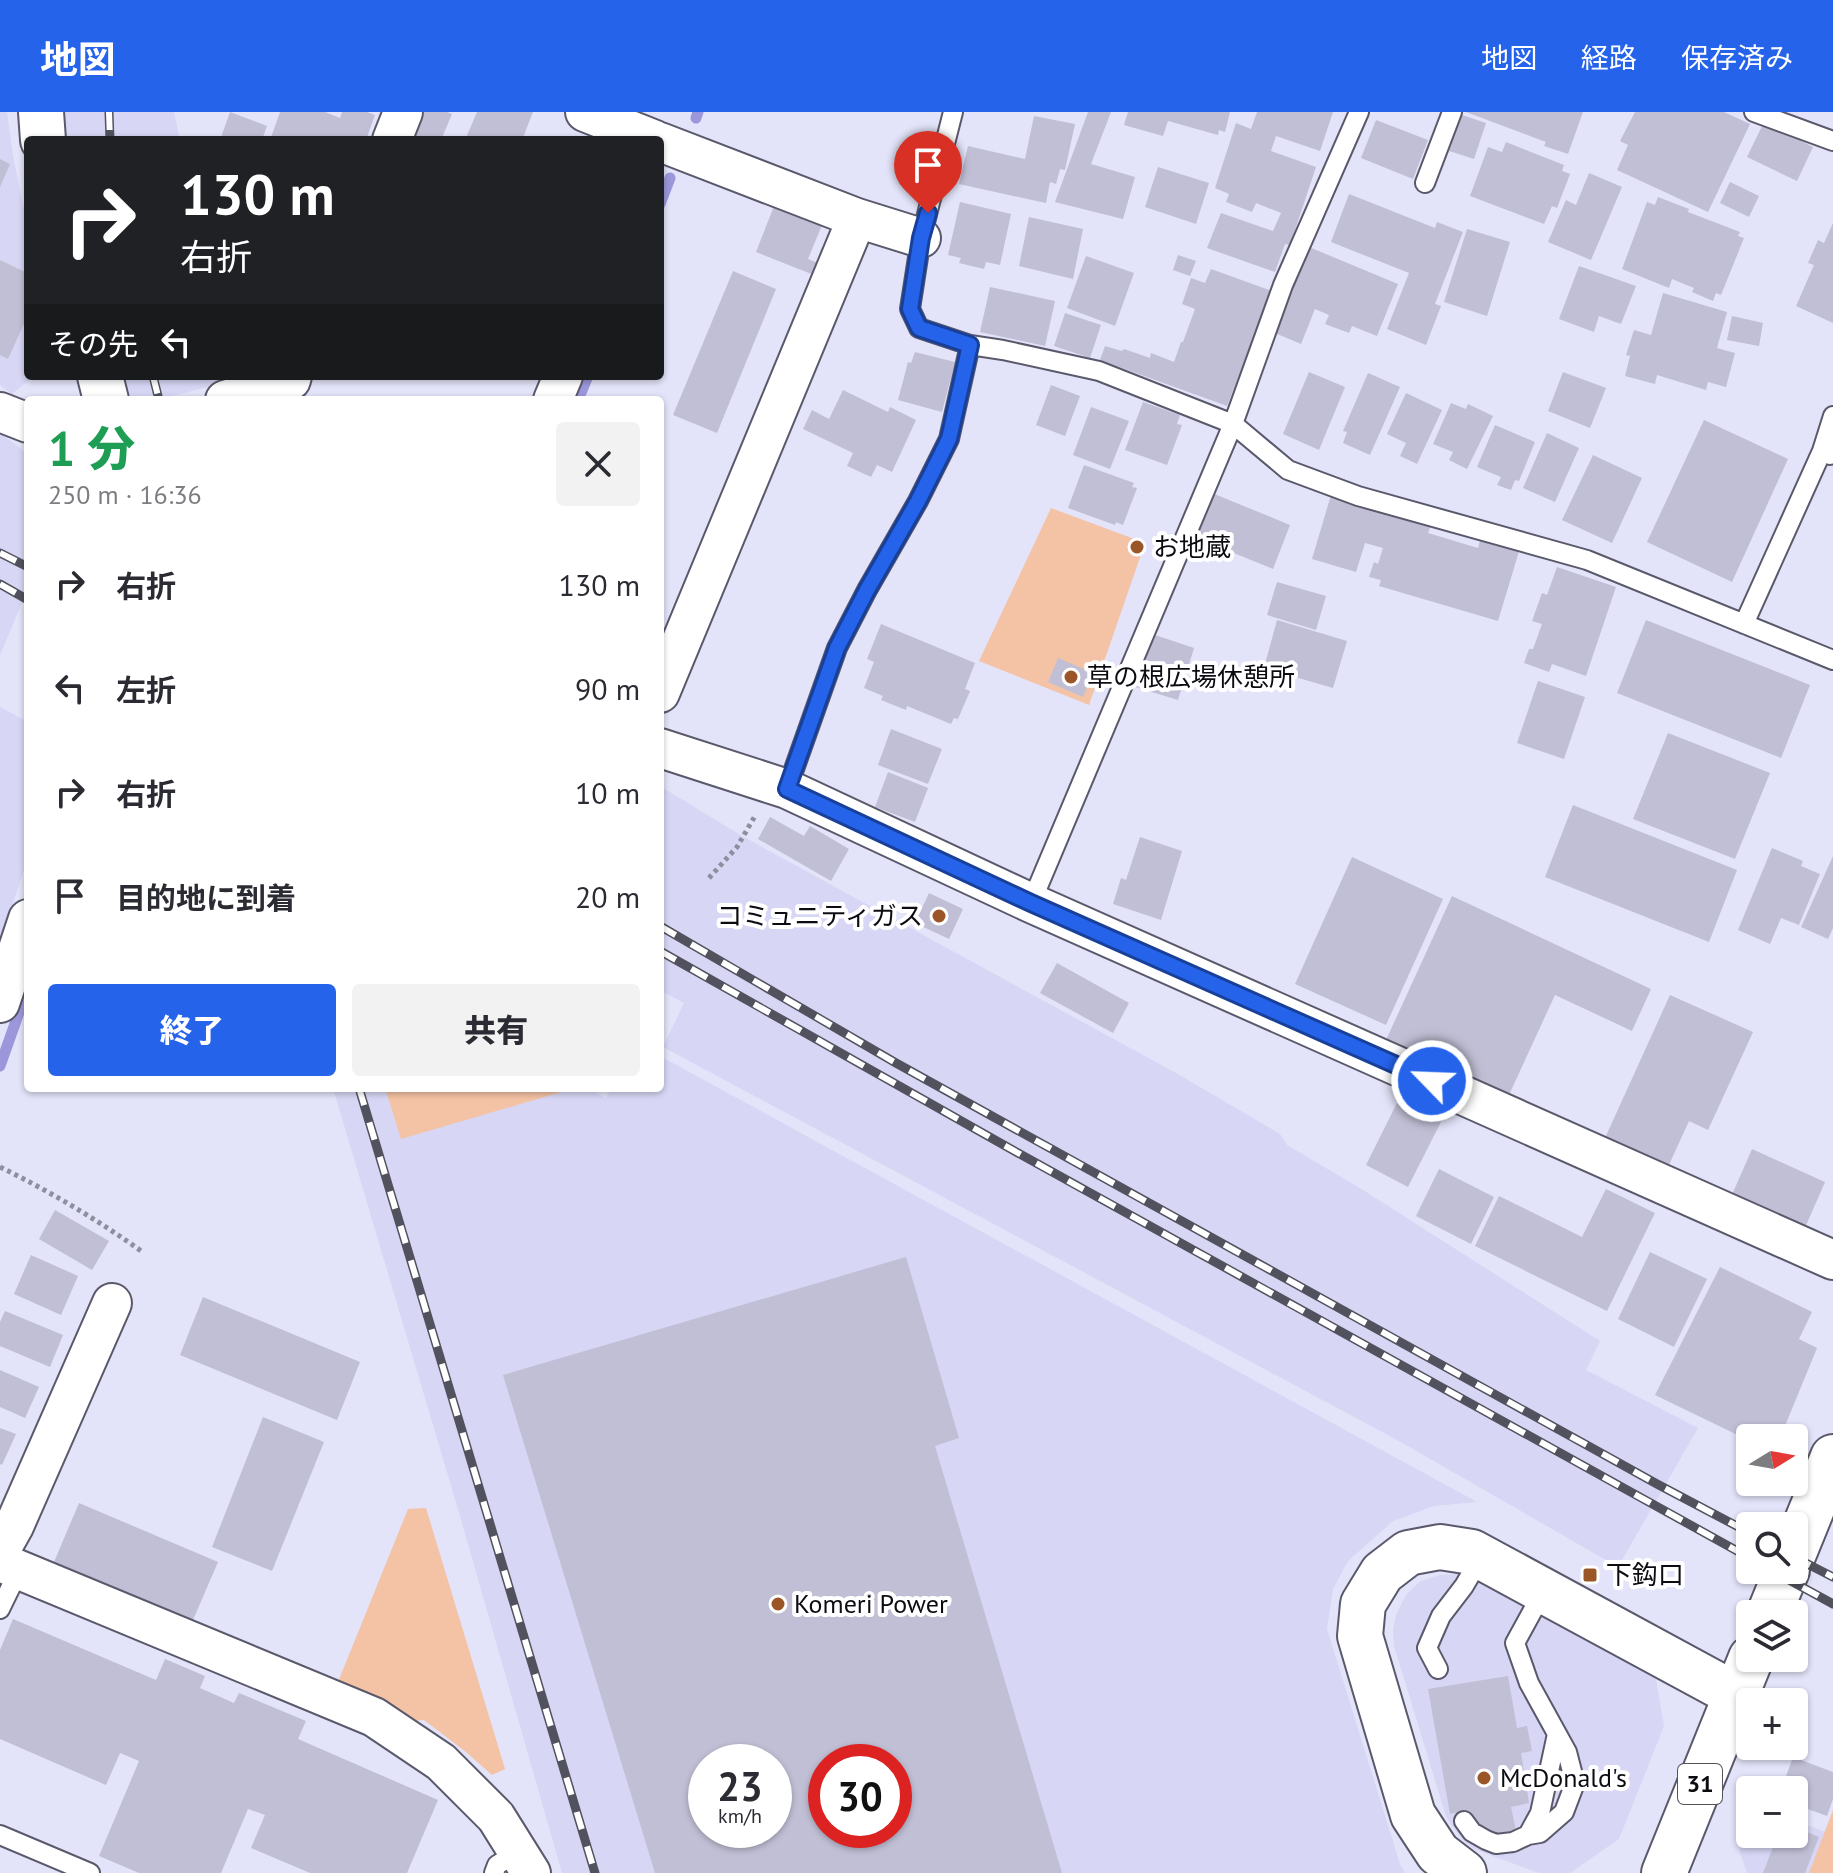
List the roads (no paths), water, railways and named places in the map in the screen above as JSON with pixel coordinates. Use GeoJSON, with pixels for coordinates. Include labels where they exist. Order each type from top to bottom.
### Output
{"type":"FeatureCollection","features":[{"type":"Feature","properties":{"kind":"street"},"geometry":{"type":"LineString","coordinates":[[41,112],[43,136]]}},
{"type":"Feature","properties":{"kind":"street"},"geometry":{"type":"LineString","coordinates":[[394,136],[403,112]]}},
{"type":"Feature","properties":{"kind":"street"},"geometry":{"type":"LineString","coordinates":[[585,112],[659,136]]}},
{"type":"Feature","properties":{"kind":"street"},"geometry":{"type":"LineString","coordinates":[[664,138],[857,218],[921,238]]}},
{"type":"Feature","properties":{"kind":"street"},"geometry":{"type":"LineString","coordinates":[[664,683],[857,218]]}},
{"type":"Feature","properties":{"kind":"street"},"geometry":{"type":"LineString","coordinates":[[244,396],[295,385]]}},
{"type":"Feature","properties":{"kind":"street"},"geometry":{"type":"LineString","coordinates":[[0,412],[24,421]]}},
{"type":"Feature","properties":{"kind":"street"},"geometry":{"type":"LineString","coordinates":[[664,749],[781,787],[1031,903],[1833,1260]]}},
{"type":"Feature","properties":{"kind":"street"},"geometry":{"type":"LineString","coordinates":[[0,1003],[24,931]]}},
{"type":"Feature","properties":{"kind":"street"},"geometry":{"type":"LineString","coordinates":[[112,1303],[14,1526],[6,1561],[374,1717],[441,1762],[496,1817],[514,1866]]}},
{"type":"Feature","properties":{"kind":"street"},"geometry":{"type":"LineString","coordinates":[[1808,1519],[1833,1457]]}},
{"type":"Feature","properties":{"kind":"street"},"geometry":{"type":"LineString","coordinates":[[1464,1873],[1438,1853],[1413,1815],[1360,1636],[1363,1604],[1382,1573],[1408,1553],[1440,1547],[1472,1552],[1544,1590],[1744,1677]]}},
{"type":"Feature","properties":{"kind":"street","name":"31"},"geometry":{"type":"LineString","coordinates":[[1664,1873],[1744,1677]]}},
{"type":"Feature","properties":{"kind":"lane"},"geometry":{"type":"LineString","coordinates":[[953,112],[921,238],[910,309],[919,328],[970,345],[1099,371],[1233,424],[1288,470],[1358,496],[1587,560],[1833,660]]}},
{"type":"Feature","properties":{"kind":"lane"},"geometry":{"type":"LineString","coordinates":[[1031,903],[1233,424],[1283,285],[1359,112]]}},
{"type":"Feature","properties":{"kind":"lane"},"geometry":{"type":"LineString","coordinates":[[1425,183],[1452,112]]}},
{"type":"Feature","properties":{"kind":"lane"},"geometry":{"type":"LineString","coordinates":[[1754,112],[1833,141]]}},
{"type":"Feature","properties":{"kind":"lane"},"geometry":{"type":"LineString","coordinates":[[781,787],[837,648],[949,439],[970,345]]}},
{"type":"Feature","properties":{"kind":"lane"},"geometry":{"type":"LineString","coordinates":[[1744,624],[1828,454],[1833,416]]}},
{"type":"Feature","properties":{"kind":"lane"},"geometry":{"type":"LineString","coordinates":[[1438,1669],[1427,1648],[1441,1616],[1481,1557]]}},
{"type":"Feature","properties":{"kind":"lane"},"geometry":{"type":"LineString","coordinates":[[0,1609],[6,1561]]}},
{"type":"Feature","properties":{"kind":"lane"},"geometry":{"type":"LineString","coordinates":[[1464,1821],[1472,1832],[1496,1844],[1540,1833],[1564,1812],[1575,1783],[1567,1752],[1529,1683],[1515,1643],[1544,1590]]}},
{"type":"Feature","properties":{"kind":"lane"},"geometry":{"type":"LineString","coordinates":[[1528,1835],[1540,1813],[1557,1734]]}},
{"type":"Feature","properties":{"kind":"lane"},"geometry":{"type":"LineString","coordinates":[[0,1835],[90,1873]]}},
{"type":"Feature","properties":{"kind":"waterway"},"geometry":{"type":"LineString","coordinates":[[696,118],[698,112]]}},
{"type":"Feature","properties":{"kind":"waterway"},"geometry":{"type":"LineString","coordinates":[[664,194],[670,178]]}},
{"type":"Feature","properties":{"kind":"waterway"},"geometry":{"type":"LineString","coordinates":[[580,396],[586,380]]}},
{"type":"Feature","properties":{"kind":"waterway"},"geometry":{"type":"LineString","coordinates":[[0,1066],[24,998]]}},
{"type":"Feature","properties":{"kind":"railway"},"geometry":{"type":"LineString","coordinates":[[109,112],[110,136]]}},
{"type":"Feature","properties":{"kind":"railway"},"geometry":{"type":"LineString","coordinates":[[154,380],[158,396]]}},
{"type":"Feature","properties":{"kind":"railway"},"geometry":{"type":"LineString","coordinates":[[0,553],[24,565]]}},
{"type":"Feature","properties":{"kind":"railway"},"geometry":{"type":"LineString","coordinates":[[0,584],[24,598]]}},
{"type":"Feature","properties":{"kind":"railway"},"geometry":{"type":"LineString","coordinates":[[664,928],[896,1063],[1736,1526]]}},
{"type":"Feature","properties":{"kind":"railway"},"geometry":{"type":"LineString","coordinates":[[664,953],[1736,1550]]}},
{"type":"Feature","properties":{"kind":"railway"},"geometry":{"type":"LineString","coordinates":[[360,1092],[595,1873]]}},
{"type":"Feature","properties":{"kind":"railway"},"geometry":{"type":"LineString","coordinates":[[1808,1564],[1833,1577]]}},
{"type":"Feature","properties":{"kind":"railway"},"geometry":{"type":"LineString","coordinates":[[1797,1584],[1833,1604]]}},
{"type":"Feature","properties":{"kind":"place","name":"お地蔵"},"geometry":{"type":"Point","coordinates":[1137,547]}},
{"type":"Feature","properties":{"kind":"place","name":"草の根広場休憩所"},"geometry":{"type":"Point","coordinates":[1071,677]}},
{"type":"Feature","properties":{"kind":"place","name":"コミュニティガス"},"geometry":{"type":"Point","coordinates":[939,916]}},
{"type":"Feature","properties":{"kind":"place","name":"下鈎口"},"geometry":{"type":"Point","coordinates":[1590,1575]}},
{"type":"Feature","properties":{"kind":"place","name":"Komeri Power"},"geometry":{"type":"Point","coordinates":[778,1604]}},
{"type":"Feature","properties":{"kind":"place","name":"McDonald's"},"geometry":{"type":"Point","coordinates":[1484,1778]}}]}
